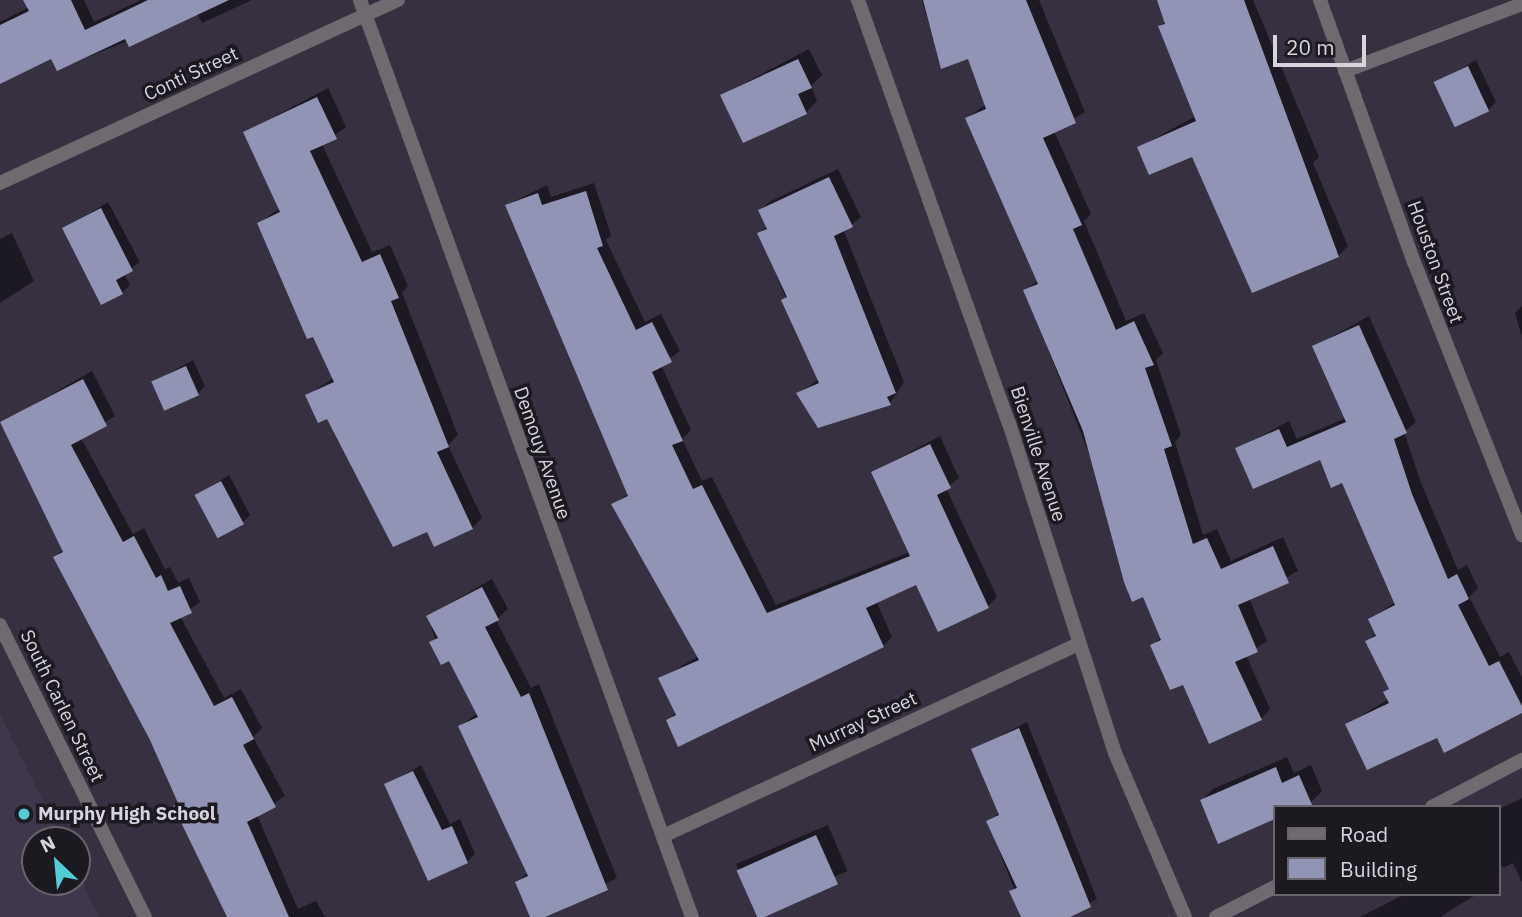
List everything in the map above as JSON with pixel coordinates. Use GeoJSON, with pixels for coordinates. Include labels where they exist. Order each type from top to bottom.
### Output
{"type":"FeatureCollection","features":[{"type":"Feature","properties":{"kind":"street","name":"Demouy Avenue"},"geometry":{"type":"LineString","coordinates":[[360,0],[368,14],[692,917]]}},
{"type":"Feature","properties":{"kind":"street","name":"Conti Street"},"geometry":{"type":"LineString","coordinates":[[0,183],[398,0]]}},
{"type":"Feature","properties":{"kind":"street","name":"Bienville Avenue"},"geometry":{"type":"LineString","coordinates":[[858,0],[1009,423],[1079,644],[1154,851],[1185,917]]}},
{"type":"Feature","properties":{"kind":"street","name":"Houston Street"},"geometry":{"type":"LineString","coordinates":[[1320,0],[1522,535]]}},
{"type":"Feature","properties":{"kind":"street"},"geometry":{"type":"LineString","coordinates":[[1345,71],[1522,4]]}},
{"type":"Feature","properties":{"kind":"street","name":"South Carlen Street"},"geometry":{"type":"LineString","coordinates":[[0,625],[145,917]]}},
{"type":"Feature","properties":{"kind":"street","name":"Murray Street"},"geometry":{"type":"LineString","coordinates":[[663,836],[1079,644]]}},
{"type":"Feature","properties":{"kind":"street"},"geometry":{"type":"LineString","coordinates":[[1436,805],[1522,760]]}},
{"type":"Feature","properties":{"kind":"street"},"geometry":{"type":"LineString","coordinates":[[1216,917],[1274,888]]}},
{"type":"Feature","properties":{"kind":"shaded area","name":"Murphy High School"},"geometry":{"type":"Polygon","coordinates":[[[0,714],[55,826],[21,826],[21,896],[89,896],[99,917],[0,917],[0,714]]]}},
{"type":"Feature","properties":{"kind":"building"},"geometry":{"type":"Polygon","coordinates":[[[23,0],[71,0],[85,30],[148,0],[229,0],[129,47],[125,39],[57,71],[51,59],[0,84],[0,25],[29,11],[23,0]]]}},
{"type":"Feature","properties":{"kind":"building"},"geometry":{"type":"Polygon","coordinates":[[[923,0],[1026,0],[1076,123],[1043,138],[1082,225],[1073,229],[1116,330],[1134,321],[1154,365],[1145,368],[1172,446],[1164,449],[1193,544],[1207,538],[1221,569],[1273,546],[1289,583],[1238,605],[1258,652],[1235,662],[1262,720],[1209,744],[1183,685],[1170,690],[1150,645],[1161,640],[1143,597],[1132,602],[1124,582],[1083,431],[1023,290],[1038,284],[965,118],[986,109],[968,59],[941,69],[923,0]]]}},
{"type":"Feature","properties":{"kind":"building"},"geometry":{"type":"Polygon","coordinates":[[[1157,0],[1244,0],[1339,257],[1252,293],[1192,157],[1149,175],[1137,147],[1196,121],[1158,26],[1165,24],[1157,0]]]}},
{"type":"Feature","properties":{"kind":"building"},"geometry":{"type":"Polygon","coordinates":[[[798,59],[812,88],[798,94],[807,114],[743,143],[720,95],[798,59]]]}},
{"type":"Feature","properties":{"kind":"building"},"geometry":{"type":"Polygon","coordinates":[[[1468,66],[1489,111],[1455,127],[1434,82],[1468,66]]]}},
{"type":"Feature","properties":{"kind":"building"},"geometry":{"type":"Polygon","coordinates":[[[317,97],[337,139],[310,151],[362,262],[380,254],[399,298],[391,301],[449,447],[437,452],[473,529],[434,547],[427,532],[393,547],[327,419],[318,423],[305,395],[334,382],[313,337],[307,339],[257,223],[280,212],[243,132],[317,97]]]}},
{"type":"Feature","properties":{"kind":"building"},"geometry":{"type":"Polygon","coordinates":[[[829,177],[853,227],[834,236],[896,393],[887,397],[891,405],[818,428],[796,393],[819,383],[781,300],[787,297],[757,233],[767,229],[758,210],[829,177]]]}},
{"type":"Feature","properties":{"kind":"building"},"geometry":{"type":"Polygon","coordinates":[[[586,191],[603,246],[597,248],[636,330],[652,322],[672,362],[652,372],[683,441],[672,445],[693,489],[702,485],[767,613],[910,556],[871,472],[930,444],[951,488],[937,495],[989,608],[938,632],[916,585],[866,608],[884,647],[678,747],[666,720],[676,715],[658,678],[699,660],[611,504],[628,496],[505,205],[538,193],[542,205],[586,191]]]}},
{"type":"Feature","properties":{"kind":"building"},"geometry":{"type":"Polygon","coordinates":[[[101,208],[133,271],[116,280],[123,294],[101,305],[62,228],[101,208]]]}},
{"type":"Feature","properties":{"kind":"building"},"geometry":{"type":"Polygon","coordinates":[[[1359,325],[1407,433],[1394,439],[1412,494],[1448,579],[1457,574],[1469,599],[1458,605],[1489,666],[1499,661],[1522,706],[1522,713],[1444,753],[1437,738],[1367,770],[1345,724],[1389,703],[1383,692],[1389,689],[1365,641],[1376,636],[1368,619],[1395,605],[1342,483],[1331,488],[1320,460],[1253,489],[1235,448],[1279,429],[1287,447],[1346,422],[1312,346],[1359,325]]]}},
{"type":"Feature","properties":{"kind":"building"},"geometry":{"type":"Polygon","coordinates":[[[186,366],[199,395],[164,411],[151,381],[186,366]]]}},
{"type":"Feature","properties":{"kind":"building"},"geometry":{"type":"Polygon","coordinates":[[[83,379],[107,426],[71,445],[123,542],[134,536],[156,578],[161,575],[168,591],[180,586],[192,613],[170,623],[214,706],[232,697],[254,739],[243,745],[276,807],[247,822],[289,917],[227,917],[173,806],[178,803],[150,740],[53,557],[63,552],[0,422],[83,379]]]}},
{"type":"Feature","properties":{"kind":"building"},"geometry":{"type":"Polygon","coordinates":[[[221,481],[244,524],[218,538],[195,495],[221,481]]]}},
{"type":"Feature","properties":{"kind":"building"},"geometry":{"type":"Polygon","coordinates":[[[482,587],[499,620],[485,627],[521,697],[529,693],[608,890],[545,917],[530,917],[515,882],[528,876],[458,726],[478,717],[449,661],[441,665],[429,642],[438,638],[426,616],[482,587]]]}},
{"type":"Feature","properties":{"kind":"building"},"geometry":{"type":"Polygon","coordinates":[[[1019,728],[1091,907],[1070,917],[1021,917],[1009,891],[1017,888],[986,821],[999,815],[971,749],[1019,728]]]}},
{"type":"Feature","properties":{"kind":"building"},"geometry":{"type":"Polygon","coordinates":[[[1276,767],[1282,783],[1299,775],[1312,805],[1274,805],[1274,819],[1218,844],[1200,800],[1276,767]]]}},
{"type":"Feature","properties":{"kind":"building"},"geometry":{"type":"Polygon","coordinates":[[[413,771],[442,830],[452,826],[468,863],[428,881],[384,784],[413,771]]]}},
{"type":"Feature","properties":{"kind":"building"},"geometry":{"type":"Polygon","coordinates":[[[816,835],[838,884],[765,917],[757,917],[737,870],[816,835]]]}},
{"type":"Feature","properties":{"kind":"place","name":"Murphy High School"},"geometry":{"type":"Point","coordinates":[24,814]}}]}
